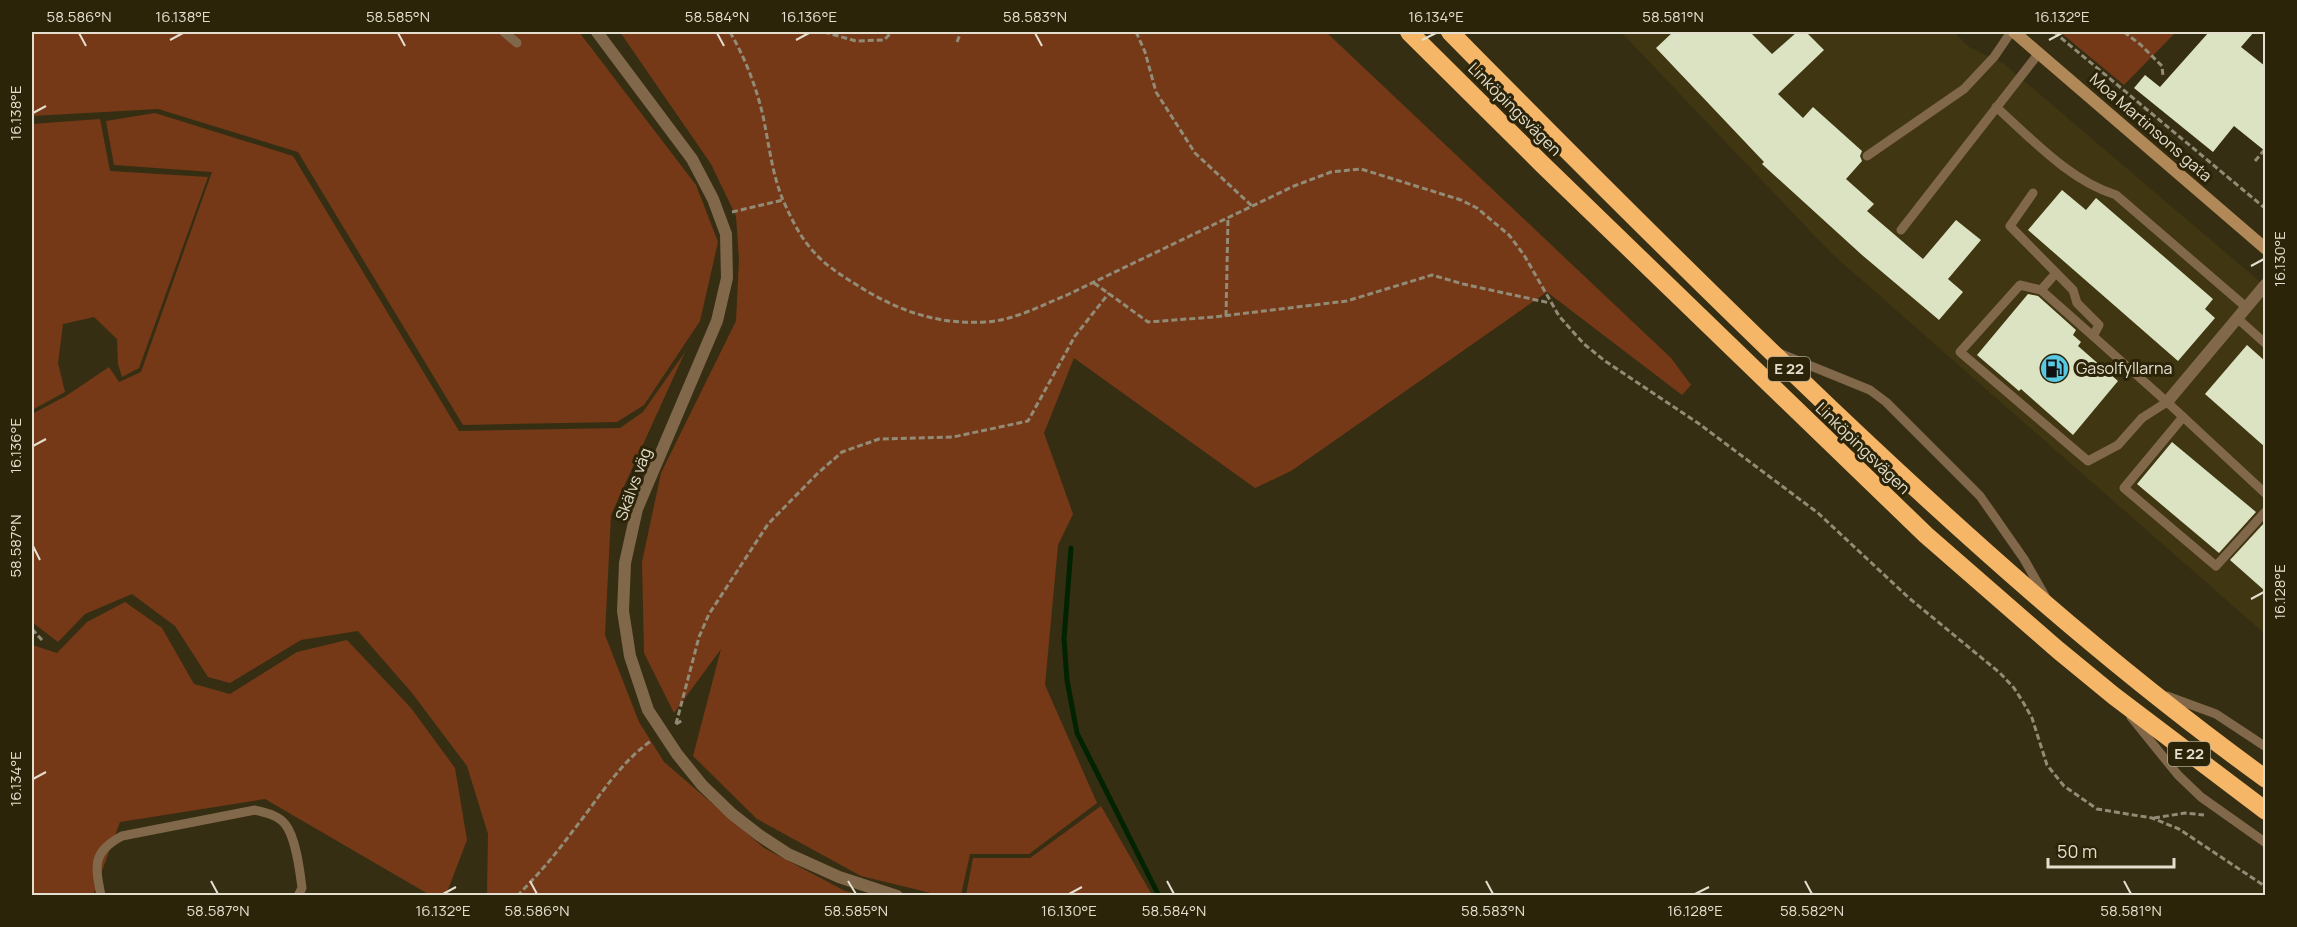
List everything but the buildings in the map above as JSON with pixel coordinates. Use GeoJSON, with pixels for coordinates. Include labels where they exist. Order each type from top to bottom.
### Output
{"type":"FeatureCollection","features":[{"type":"Feature","properties":{"kind":"highway","name":"Linköpingsvägen"},"geometry":{"type":"LineString","coordinates":[[1409,32],[1542,165],[1926,535],[2114,696],[2265,811]]}},
{"type":"Feature","properties":{"kind":"highway","name":"Linköpingsvägen"},"geometry":{"type":"LineString","coordinates":[[1450,32],[1768,349],[1944,516],[2055,614],[2145,688],[2265,779]]}},
{"type":"Feature","properties":{"kind":"street","name":"Skälvs väg"},"geometry":{"type":"LineString","coordinates":[[597,32],[692,159],[726,234],[727,278],[717,321],[637,509],[625,563],[623,611],[630,656],[648,710],[702,785],[732,814],[759,835],[788,854],[839,877],[897,896]]}},
{"type":"Feature","properties":{"kind":"street","name":"Moa Martinsons gata"},"geometry":{"type":"LineString","coordinates":[[2013,32],[2265,249]]}},
{"type":"Feature","properties":{"kind":"street"},"geometry":{"type":"LineString","coordinates":[[2167,402],[2265,284]]}},
{"type":"Feature","properties":{"kind":"lane"},"geometry":{"type":"LineString","coordinates":[[504,32],[517,43]]}},
{"type":"Feature","properties":{"kind":"lane"},"geometry":{"type":"LineString","coordinates":[[1867,156],[1964,89],[1994,57],[2013,32]]}},
{"type":"Feature","properties":{"kind":"lane"},"geometry":{"type":"LineString","coordinates":[[1901,230],[2039,53]]}},
{"type":"Feature","properties":{"kind":"lane"},"geometry":{"type":"LineString","coordinates":[[1996,107],[2057,162],[2098,190],[2116,195],[2246,307]]}},
{"type":"Feature","properties":{"kind":"lane"},"geometry":{"type":"LineString","coordinates":[[2033,193],[2010,226],[2073,290],[2078,303],[2099,326],[2093,336]]}},
{"type":"Feature","properties":{"kind":"lane"},"geometry":{"type":"LineString","coordinates":[[2041,290],[2056,273]]}},
{"type":"Feature","properties":{"kind":"lane"},"geometry":{"type":"LineString","coordinates":[[2167,402],[2142,418],[2118,445],[2088,461],[1960,352],[2020,285],[2041,290],[2167,402],[2265,494]]}},
{"type":"Feature","properties":{"kind":"lane"},"geometry":{"type":"LineString","coordinates":[[2237,318],[2265,344]]}},
{"type":"Feature","properties":{"kind":"lane"},"geometry":{"type":"LineString","coordinates":[[1768,349],[1870,390],[1886,402],[1980,496],[2024,559],[2055,614]]}},
{"type":"Feature","properties":{"kind":"lane"},"geometry":{"type":"LineString","coordinates":[[2183,417],[2124,488],[2216,566],[2265,511]]}},
{"type":"Feature","properties":{"kind":"lane"},"geometry":{"type":"LineString","coordinates":[[2145,688],[2216,714],[2265,747]]}},
{"type":"Feature","properties":{"kind":"lane"},"geometry":{"type":"LineString","coordinates":[[2114,696],[2178,775],[2201,797],[2265,843]]}},
{"type":"Feature","properties":{"kind":"lane"},"geometry":{"type":"LineString","coordinates":[[101,896],[96,870],[98,859],[106,844],[123,836],[255,810],[273,814],[285,824],[291,834],[302,888],[298,896]]}},
{"type":"Feature","properties":{"kind":"path"},"geometry":{"type":"LineString","coordinates":[[730,32],[741,51],[753,81],[783,200],[798,232],[823,262],[883,302],[927,317],[987,322],[1030,310],[1252,206],[1331,172],[1361,169],[1389,176],[1478,208],[1495,220],[1509,235],[1524,255],[1550,303],[1569,330],[1584,344],[1605,361],[1698,423],[1818,513],[1909,598],[2000,673],[2023,702],[2032,718],[2047,765],[2064,786],[2097,809],[2152,818],[2179,829],[2265,887]]}},
{"type":"Feature","properties":{"kind":"path"},"geometry":{"type":"LineString","coordinates":[[824,32],[856,42],[884,40],[892,32]]}},
{"type":"Feature","properties":{"kind":"path"},"geometry":{"type":"LineString","coordinates":[[957,42],[961,32]]}},
{"type":"Feature","properties":{"kind":"path"},"geometry":{"type":"LineString","coordinates":[[1136,32],[1145,52],[1156,92],[1195,153],[1252,206]]}},
{"type":"Feature","properties":{"kind":"path"},"geometry":{"type":"LineString","coordinates":[[2054,32],[2265,209]]}},
{"type":"Feature","properties":{"kind":"path"},"geometry":{"type":"LineString","coordinates":[[2124,32],[2162,66],[2163,76]]}},
{"type":"Feature","properties":{"kind":"path"},"geometry":{"type":"LineString","coordinates":[[2255,161],[2265,148]]}},
{"type":"Feature","properties":{"kind":"path"},"geometry":{"type":"LineString","coordinates":[[719,215],[783,200]]}},
{"type":"Feature","properties":{"kind":"path"},"geometry":{"type":"LineString","coordinates":[[1226,316],[1228,218]]}},
{"type":"Feature","properties":{"kind":"path"},"geometry":{"type":"LineString","coordinates":[[1094,282],[1148,322],[1226,316],[1347,301],[1432,275],[1550,303]]}},
{"type":"Feature","properties":{"kind":"path"},"geometry":{"type":"LineString","coordinates":[[676,724],[699,637],[709,614],[768,524],[817,474],[842,452],[879,440],[953,437],[1028,421],[1075,336],[1109,293]]}},
{"type":"Feature","properties":{"kind":"path"},"geometry":{"type":"LineString","coordinates":[[32,629],[42,640]]}},
{"type":"Feature","properties":{"kind":"path"},"geometry":{"type":"LineString","coordinates":[[517,896],[540,873],[614,776],[639,749],[683,720]]}},
{"type":"Feature","properties":{"kind":"path"},"geometry":{"type":"LineString","coordinates":[[2152,818],[2185,813],[2207,816]]}},
{"type":"Feature","properties":{"kind":"shaded area"},"geometry":{"type":"Polygon","coordinates":[[[32,32],[579,32],[696,185],[718,242],[700,321],[644,405],[617,422],[463,425],[298,152],[158,109],[32,116],[32,32]]]}},
{"type":"Feature","properties":{"kind":"shaded area"},"geometry":{"type":"Polygon","coordinates":[[[620,32],[1326,32],[1671,358],[1691,385],[1682,395],[1547,292],[1291,471],[1255,488],[1074,358],[1044,433],[1073,514],[1058,545],[1045,685],[1097,803],[1029,854],[970,854],[961,895],[939,895],[861,876],[757,819],[693,756],[721,649],[674,713],[644,653],[642,562],[661,473],[736,321],[739,260],[736,216],[711,164],[620,32]]]}},
{"type":"Feature","properties":{"kind":"shaded area"},"geometry":{"type":"Polygon","coordinates":[[[1621,32],[1954,32],[1969,47],[2004,64],[2265,286],[2265,634],[1831,253],[1621,32]]]}},
{"type":"Feature","properties":{"kind":"shaded area"},"geometry":{"type":"Polygon","coordinates":[[[2060,32],[2176,32],[2124,85],[2060,32]]]}},
{"type":"Feature","properties":{"kind":"shaded area"},"geometry":{"type":"Polygon","coordinates":[[[155,113],[293,156],[459,431],[620,428],[643,412],[685,352],[611,515],[605,635],[639,722],[664,762],[764,848],[845,891],[862,895],[487,895],[488,834],[467,766],[412,693],[358,631],[301,640],[230,683],[208,677],[175,626],[132,594],[85,614],[58,642],[32,622],[32,414],[66,396],[109,367],[119,382],[141,372],[212,172],[114,165],[106,121],[155,113]]]}},
{"type":"Feature","properties":{"kind":"shaded area"},"geometry":{"type":"Polygon","coordinates":[[[100,119],[110,171],[208,177],[139,368],[122,377],[118,364],[117,339],[94,317],[63,324],[58,363],[65,392],[32,410],[32,124],[100,119]]]}},
{"type":"Feature","properties":{"kind":"shaded area"},"geometry":{"type":"Polygon","coordinates":[[[125,602],[162,628],[194,684],[230,694],[297,652],[347,640],[411,708],[455,768],[467,840],[446,895],[430,895],[265,799],[120,822],[93,895],[32,896],[32,645],[57,653],[87,622],[125,602]]]}},
{"type":"Feature","properties":{"kind":"shaded area"},"geometry":{"type":"Polygon","coordinates":[[[1101,806],[1152,895],[966,895],[973,858],[1030,858],[1101,806]]]}},
{"type":"Feature","properties":{"kind":"waterway"},"geometry":{"type":"LineString","coordinates":[[1071,548],[1064,639],[1067,680],[1077,733],[1159,896]]}},
{"type":"Feature","properties":{"kind":"place","name":"Gasolfyllarna"},"geometry":{"type":"Point","coordinates":[2055,368]}}]}
